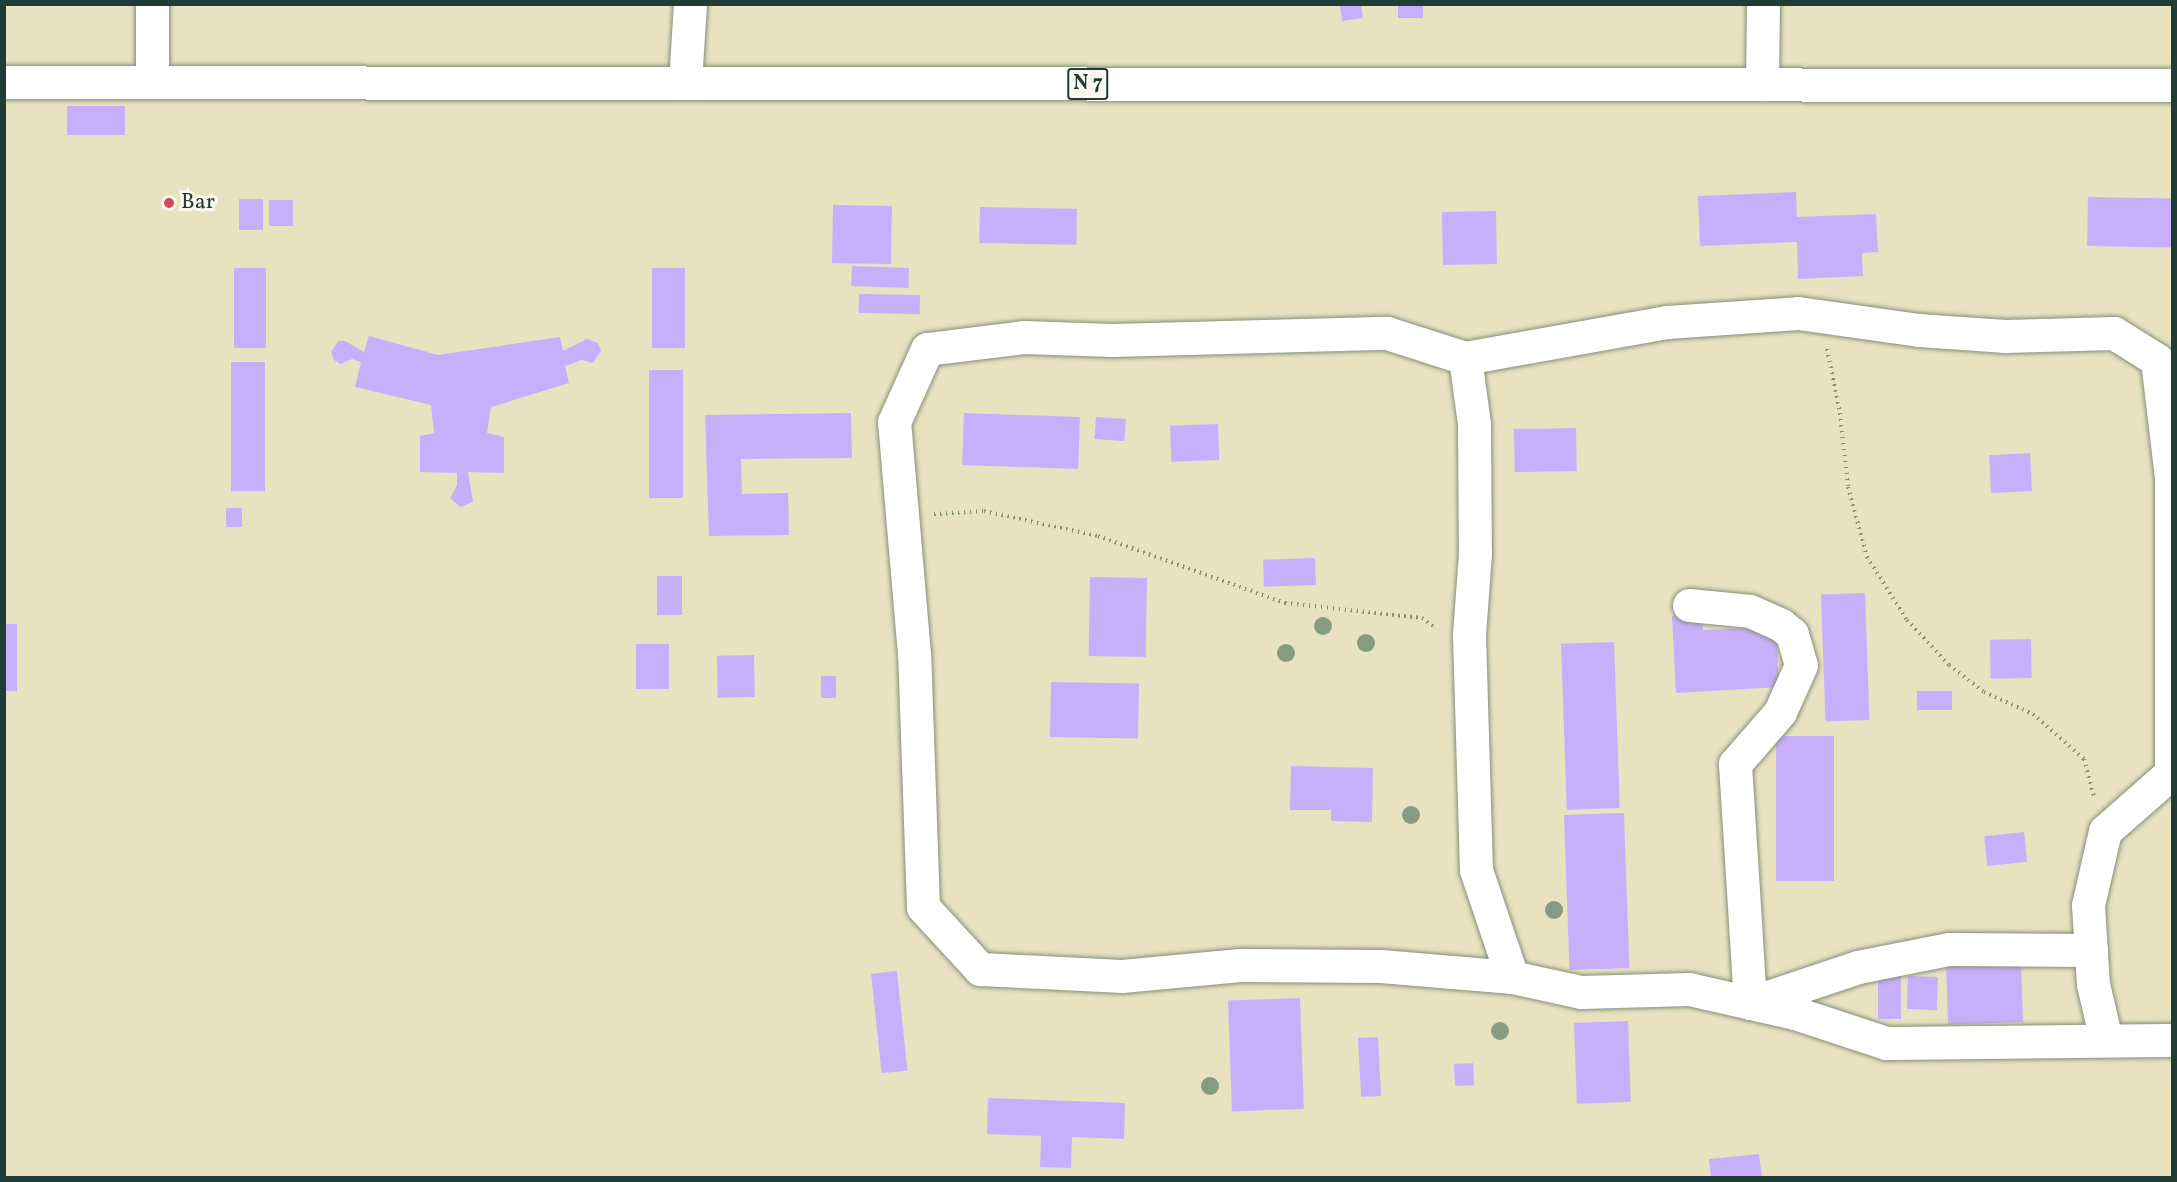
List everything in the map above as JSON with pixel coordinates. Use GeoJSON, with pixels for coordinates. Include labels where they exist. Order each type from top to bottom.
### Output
{"type":"FeatureCollection","features":[{"type":"Feature","properties":{"kind":"main road"},"geometry":{"type":"LineString","coordinates":[[152,4],[152,81]]}},
{"type":"Feature","properties":{"kind":"main road"},"geometry":{"type":"LineString","coordinates":[[685,83],[690,4]]}},
{"type":"Feature","properties":{"kind":"main road"},"geometry":{"type":"LineString","coordinates":[[1762,84],[1763,4]]}},
{"type":"Feature","properties":{"kind":"main road","name":"N 7"},"geometry":{"type":"LineString","coordinates":[[4,82],[2172,85]]}},
{"type":"Feature","properties":{"kind":"main road"},"geometry":{"type":"LineString","coordinates":[[2106,1040],[2093,984],[2088,905],[2105,831],[2172,773],[2171,478],[2157,360],[2114,333],[2005,336],[1798,313],[1667,322],[1466,358],[1387,333],[1112,340],[1023,337],[927,349],[894,422],[914,654],[923,907],[980,969],[1122,976],[1239,965],[1380,966],[1512,976],[1581,992],[1689,989],[1750,1003],[1886,1043],[2172,1041]]}},
{"type":"Feature","properties":{"kind":"main road"},"geometry":{"type":"LineString","coordinates":[[1466,358],[1474,424],[1475,553],[1469,650],[1476,870],[1512,976]]}},
{"type":"Feature","properties":{"kind":"main road"},"geometry":{"type":"LineString","coordinates":[[1689,605],[1750,611],[1781,625],[1792,634],[1801,665],[1780,712],[1735,764],[1750,1003]]}},
{"type":"Feature","properties":{"kind":"main road"},"geometry":{"type":"LineString","coordinates":[[1750,1003],[1858,967],[1949,949],[2091,950]]}},
{"type":"Feature","properties":{"kind":"path"},"geometry":{"type":"LineString","coordinates":[[1821,316],[1840,413],[1848,487],[1867,557],[1907,620],[1948,664],[1984,692],[2033,714],[2084,759],[2096,805]]}},
{"type":"Feature","properties":{"kind":"path"},"geometry":{"type":"LineString","coordinates":[[903,516],[984,511],[1098,536],[1285,603],[1422,618],[1469,650]]}},
{"type":"Feature","properties":{"kind":"building"},"geometry":{"type":"Polygon","coordinates":[[[1340,4],[1361,4],[1363,18],[1342,21],[1340,4]]]}},
{"type":"Feature","properties":{"kind":"building"},"geometry":{"type":"Polygon","coordinates":[[[1398,4],[1423,4],[1423,18],[1398,18],[1398,4]]]}},
{"type":"Feature","properties":{"kind":"building"},"geometry":{"type":"Polygon","coordinates":[[[67,106],[125,106],[125,135],[67,135],[67,106]]]}},
{"type":"Feature","properties":{"kind":"building"},"geometry":{"type":"Polygon","coordinates":[[[1796,192],[1797,217],[1876,214],[1878,252],[1862,253],[1863,276],[1798,279],[1797,242],[1700,246],[1698,196],[1796,192]]]}},
{"type":"Feature","properties":{"kind":"building"},"geometry":{"type":"Polygon","coordinates":[[[2088,197],[2172,198],[2171,247],[2087,246],[2088,197]]]}},
{"type":"Feature","properties":{"kind":"building"},"geometry":{"type":"Polygon","coordinates":[[[239,199],[263,199],[263,230],[239,230],[239,199]]]}},
{"type":"Feature","properties":{"kind":"building"},"geometry":{"type":"Polygon","coordinates":[[[269,200],[293,200],[293,226],[269,226],[269,200]]]}},
{"type":"Feature","properties":{"kind":"building"},"geometry":{"type":"Polygon","coordinates":[[[833,205],[892,206],[891,264],[832,263],[833,205]]]}},
{"type":"Feature","properties":{"kind":"building"},"geometry":{"type":"Polygon","coordinates":[[[980,207],[1077,209],[1076,245],[979,243],[980,207]]]}},
{"type":"Feature","properties":{"kind":"building"},"geometry":{"type":"Polygon","coordinates":[[[1496,211],[1497,264],[1443,265],[1442,212],[1496,211]]]}},
{"type":"Feature","properties":{"kind":"building"},"geometry":{"type":"Polygon","coordinates":[[[852,266],[909,268],[908,288],[851,286],[852,266]]]}},
{"type":"Feature","properties":{"kind":"building"},"geometry":{"type":"Polygon","coordinates":[[[234,268],[266,268],[266,348],[234,348],[234,268]]]}},
{"type":"Feature","properties":{"kind":"building"},"geometry":{"type":"Polygon","coordinates":[[[652,268],[685,268],[685,348],[652,348],[652,268]]]}},
{"type":"Feature","properties":{"kind":"building"},"geometry":{"type":"Polygon","coordinates":[[[859,294],[920,295],[920,314],[859,313],[859,294]]]}},
{"type":"Feature","properties":{"kind":"building"},"geometry":{"type":"Polygon","coordinates":[[[369,336],[438,355],[560,337],[563,351],[587,339],[598,343],[601,351],[593,363],[582,360],[565,366],[569,383],[491,407],[487,433],[504,437],[504,473],[468,472],[473,502],[460,507],[450,498],[457,485],[457,473],[420,472],[420,436],[434,433],[431,405],[355,387],[361,362],[352,359],[341,364],[334,360],[331,352],[338,341],[345,341],[364,352],[369,336]]]}},
{"type":"Feature","properties":{"kind":"building"},"geometry":{"type":"Polygon","coordinates":[[[231,362],[265,362],[265,491],[231,491],[231,362]]]}},
{"type":"Feature","properties":{"kind":"building"},"geometry":{"type":"Polygon","coordinates":[[[649,370],[683,370],[683,498],[649,498],[649,370]]]}},
{"type":"Feature","properties":{"kind":"building"},"geometry":{"type":"Polygon","coordinates":[[[851,413],[852,458],[741,459],[742,494],[788,493],[789,535],[709,536],[705,415],[851,413]]]}},
{"type":"Feature","properties":{"kind":"building"},"geometry":{"type":"Polygon","coordinates":[[[964,413],[1080,417],[1078,469],[962,465],[964,413]]]}},
{"type":"Feature","properties":{"kind":"building"},"geometry":{"type":"Polygon","coordinates":[[[1096,417],[1126,419],[1124,441],[1094,439],[1096,417]]]}},
{"type":"Feature","properties":{"kind":"building"},"geometry":{"type":"Polygon","coordinates":[[[1218,424],[1219,460],[1171,462],[1170,426],[1218,424]]]}},
{"type":"Feature","properties":{"kind":"building"},"geometry":{"type":"Polygon","coordinates":[[[1576,428],[1577,471],[1515,472],[1514,429],[1576,428]]]}},
{"type":"Feature","properties":{"kind":"building"},"geometry":{"type":"Polygon","coordinates":[[[2030,453],[2032,491],[1991,493],[1989,455],[2030,453]]]}},
{"type":"Feature","properties":{"kind":"building"},"geometry":{"type":"Polygon","coordinates":[[[226,508],[242,508],[242,527],[226,527],[226,508]]]}},
{"type":"Feature","properties":{"kind":"building"},"geometry":{"type":"Polygon","coordinates":[[[1315,558],[1316,585],[1264,587],[1263,560],[1315,558]]]}},
{"type":"Feature","properties":{"kind":"building"},"geometry":{"type":"Polygon","coordinates":[[[657,576],[682,576],[682,615],[657,615],[657,576]]]}},
{"type":"Feature","properties":{"kind":"building"},"geometry":{"type":"Polygon","coordinates":[[[1090,577],[1147,578],[1146,657],[1089,656],[1090,577]]]}},
{"type":"Feature","properties":{"kind":"building"},"geometry":{"type":"Polygon","coordinates":[[[1865,593],[1869,720],[1825,721],[1821,595],[1865,593]]]}},
{"type":"Feature","properties":{"kind":"building"},"geometry":{"type":"Polygon","coordinates":[[[1702,614],[1703,630],[1776,627],[1779,687],[1676,693],[1672,616],[1702,614]]]}},
{"type":"Feature","properties":{"kind":"building"},"geometry":{"type":"Polygon","coordinates":[[[4,624],[17,624],[17,691],[4,691],[4,624]]]}},
{"type":"Feature","properties":{"kind":"building"},"geometry":{"type":"Polygon","coordinates":[[[2031,639],[2032,678],[1991,679],[1990,640],[2031,639]]]}},
{"type":"Feature","properties":{"kind":"building"},"geometry":{"type":"Polygon","coordinates":[[[1614,642],[1620,808],[1567,810],[1561,644],[1614,642]]]}},
{"type":"Feature","properties":{"kind":"building"},"geometry":{"type":"Polygon","coordinates":[[[636,644],[669,644],[669,689],[636,689],[636,644]]]}},
{"type":"Feature","properties":{"kind":"building"},"geometry":{"type":"Polygon","coordinates":[[[754,655],[755,697],[718,698],[717,656],[754,655]]]}},
{"type":"Feature","properties":{"kind":"building"},"geometry":{"type":"Polygon","coordinates":[[[821,676],[836,676],[836,698],[821,698],[821,676]]]}},
{"type":"Feature","properties":{"kind":"building"},"geometry":{"type":"Polygon","coordinates":[[[1051,682],[1139,684],[1138,739],[1050,737],[1051,682]]]}},
{"type":"Feature","properties":{"kind":"building"},"geometry":{"type":"Polygon","coordinates":[[[1917,691],[1952,691],[1952,710],[1917,710],[1917,691]]]}},
{"type":"Feature","properties":{"kind":"building"},"geometry":{"type":"Polygon","coordinates":[[[1776,736],[1834,736],[1834,881],[1776,881],[1776,736]]]}},
{"type":"Feature","properties":{"kind":"building"},"geometry":{"type":"Polygon","coordinates":[[[1291,766],[1373,768],[1372,822],[1331,821],[1331,810],[1290,810],[1291,766]]]}},
{"type":"Feature","properties":{"kind":"building"},"geometry":{"type":"Polygon","coordinates":[[[1624,813],[1629,968],[1569,970],[1564,815],[1624,813]]]}},
{"type":"Feature","properties":{"kind":"building"},"geometry":{"type":"Polygon","coordinates":[[[2024,832],[2027,862],[1987,866],[1984,836],[2024,832]]]}},
{"type":"Feature","properties":{"kind":"building"},"geometry":{"type":"Polygon","coordinates":[[[2021,962],[2023,1022],[1948,1025],[1946,965],[2021,962]]]}},
{"type":"Feature","properties":{"kind":"building"},"geometry":{"type":"Polygon","coordinates":[[[1878,969],[1901,969],[1901,1019],[1878,1019],[1878,969]]]}},
{"type":"Feature","properties":{"kind":"building"},"geometry":{"type":"Polygon","coordinates":[[[897,971],[907,1070],[882,1073],[871,974],[897,971]]]}},
{"type":"Feature","properties":{"kind":"building"},"geometry":{"type":"Polygon","coordinates":[[[1908,976],[1938,977],[1937,1010],[1907,1009],[1908,976]]]}},
{"type":"Feature","properties":{"kind":"building"},"geometry":{"type":"Polygon","coordinates":[[[1300,998],[1304,1109],[1232,1111],[1228,1001],[1300,998]]]}},
{"type":"Feature","properties":{"kind":"building"},"geometry":{"type":"Polygon","coordinates":[[[1628,1021],[1631,1102],[1577,1104],[1574,1023],[1628,1021]]]}},
{"type":"Feature","properties":{"kind":"building"},"geometry":{"type":"Polygon","coordinates":[[[1378,1037],[1381,1096],[1361,1097],[1358,1038],[1378,1037]]]}},
{"type":"Feature","properties":{"kind":"building"},"geometry":{"type":"Polygon","coordinates":[[[1473,1063],[1474,1085],[1455,1086],[1454,1064],[1473,1063]]]}},
{"type":"Feature","properties":{"kind":"building"},"geometry":{"type":"Polygon","coordinates":[[[988,1098],[1125,1103],[1124,1139],[1072,1137],[1071,1168],[1040,1167],[1041,1136],[987,1134],[988,1098]]]}},
{"type":"Feature","properties":{"kind":"building"},"geometry":{"type":"Polygon","coordinates":[[[1759,1154],[1762,1178],[1711,1178],[1709,1159],[1759,1154]]]}},
{"type":"Feature","properties":{"kind":"place","name":"Bar"},"geometry":{"type":"Point","coordinates":[169,203]}}]}
